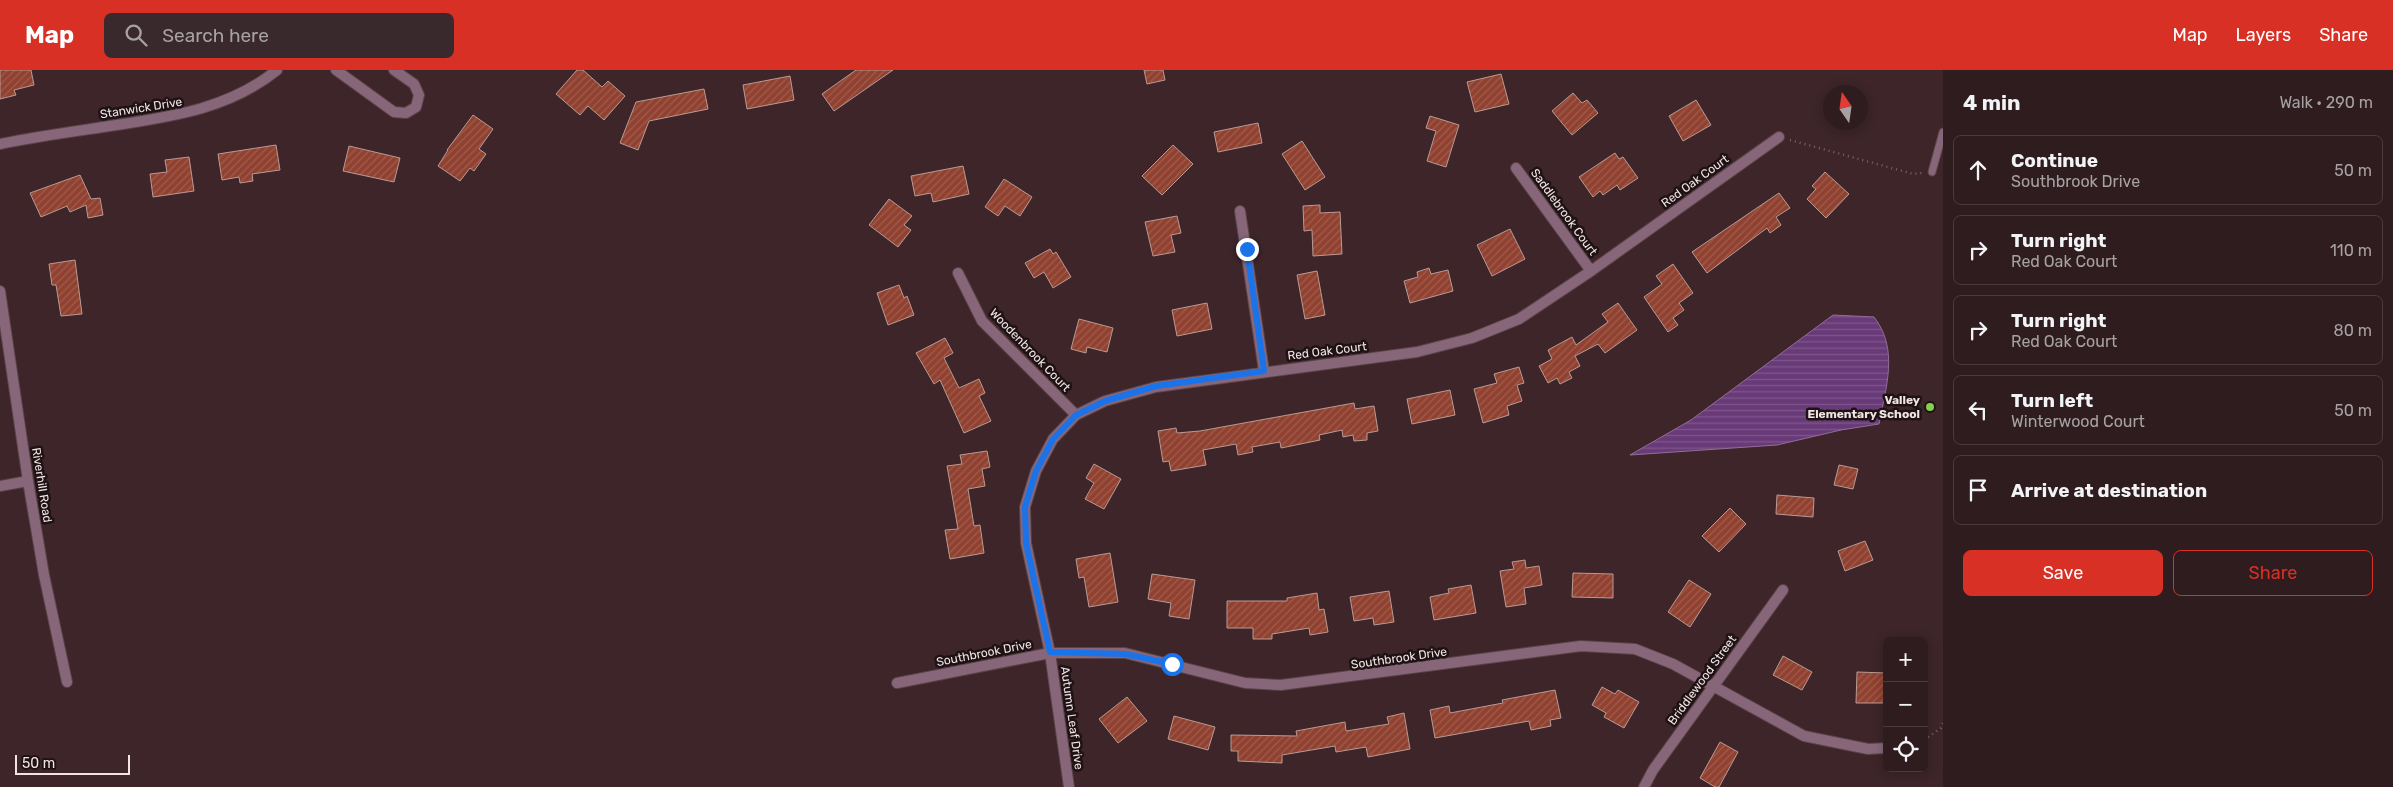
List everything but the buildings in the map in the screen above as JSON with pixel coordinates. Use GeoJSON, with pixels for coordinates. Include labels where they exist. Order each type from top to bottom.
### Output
{"type":"FeatureCollection","features":[{"type":"Feature","properties":{"kind":"street","name":"Stanwick Drive"},"geometry":{"type":"LineString","coordinates":[[0,144],[186,114],[234,98],[261,83],[277,70]]}},
{"type":"Feature","properties":{"kind":"street"},"geometry":{"type":"LineString","coordinates":[[336,70],[394,112],[406,113],[416,107],[419,95],[414,84],[394,70]]}},
{"type":"Feature","properties":{"kind":"street","name":"Red Oak Court"},"geometry":{"type":"LineString","coordinates":[[1050,652],[1026,543],[1025,507],[1036,471],[1044,455],[1053,439],[1076,415],[1105,401],[1156,386],[1417,352],[1472,338],[1519,319],[1592,271],[1779,137]]}},
{"type":"Feature","properties":{"kind":"street","name":"Saddlebrook Court"},"geometry":{"type":"LineString","coordinates":[[1516,168],[1592,271]]}},
{"type":"Feature","properties":{"kind":"street"},"geometry":{"type":"LineString","coordinates":[[1240,211],[1264,371]]}},
{"type":"Feature","properties":{"kind":"street","name":"Woodenbrook Court"},"geometry":{"type":"LineString","coordinates":[[958,273],[982,321],[1076,415]]}},
{"type":"Feature","properties":{"kind":"street","name":"Riverhill Road"},"geometry":{"type":"LineString","coordinates":[[0,291],[44,575],[67,682]]}},
{"type":"Feature","properties":{"kind":"street"},"geometry":{"type":"LineString","coordinates":[[0,486],[28,481]]}},
{"type":"Feature","properties":{"kind":"street","name":"Briddlewood Street"},"geometry":{"type":"LineString","coordinates":[[1644,787],[1652,770],[1783,590]]}},
{"type":"Feature","properties":{"kind":"street","name":"Southbrook Drive"},"geometry":{"type":"LineString","coordinates":[[897,683],[1050,652],[1125,654],[1245,683],[1281,685],[1581,646],[1635,649],[1672,664],[1804,736],[1868,749],[1883,748]]}},
{"type":"Feature","properties":{"kind":"street","name":"Autumn Leaf Drive"},"geometry":{"type":"LineString","coordinates":[[1050,652],[1069,787]]}},
{"type":"Feature","properties":{"kind":"lane"},"geometry":{"type":"LineString","coordinates":[[1932,172],[1943,132]]}},
{"type":"Feature","properties":{"kind":"path"},"geometry":{"type":"LineString","coordinates":[[1779,137],[1913,174],[1932,172]]}},
{"type":"Feature","properties":{"kind":"path"},"geometry":{"type":"LineString","coordinates":[[1928,737],[1941,728],[1943,723]]}},
{"type":"Feature","properties":{"kind":"shaded area"},"geometry":{"type":"Polygon","coordinates":[[[1833,315],[1874,317],[1882,329],[1886,342],[1889,369],[1879,424],[1841,430],[1777,445],[1630,455],[1691,420],[1833,315]]]}},
{"type":"Feature","properties":{"kind":"place","name":"Valley Elementary School"},"geometry":{"type":"Point","coordinates":[1930,407]}},
{"type":"Feature","properties":{"kind":"route"},"geometry":{"type":"LineString","coordinates":[[1172,664],[1125,654],[1050,652],[1026,543],[1025,507],[1036,471],[1053,439],[1076,415],[1105,401],[1156,386],[1264,371],[1247,249]]}}]}
